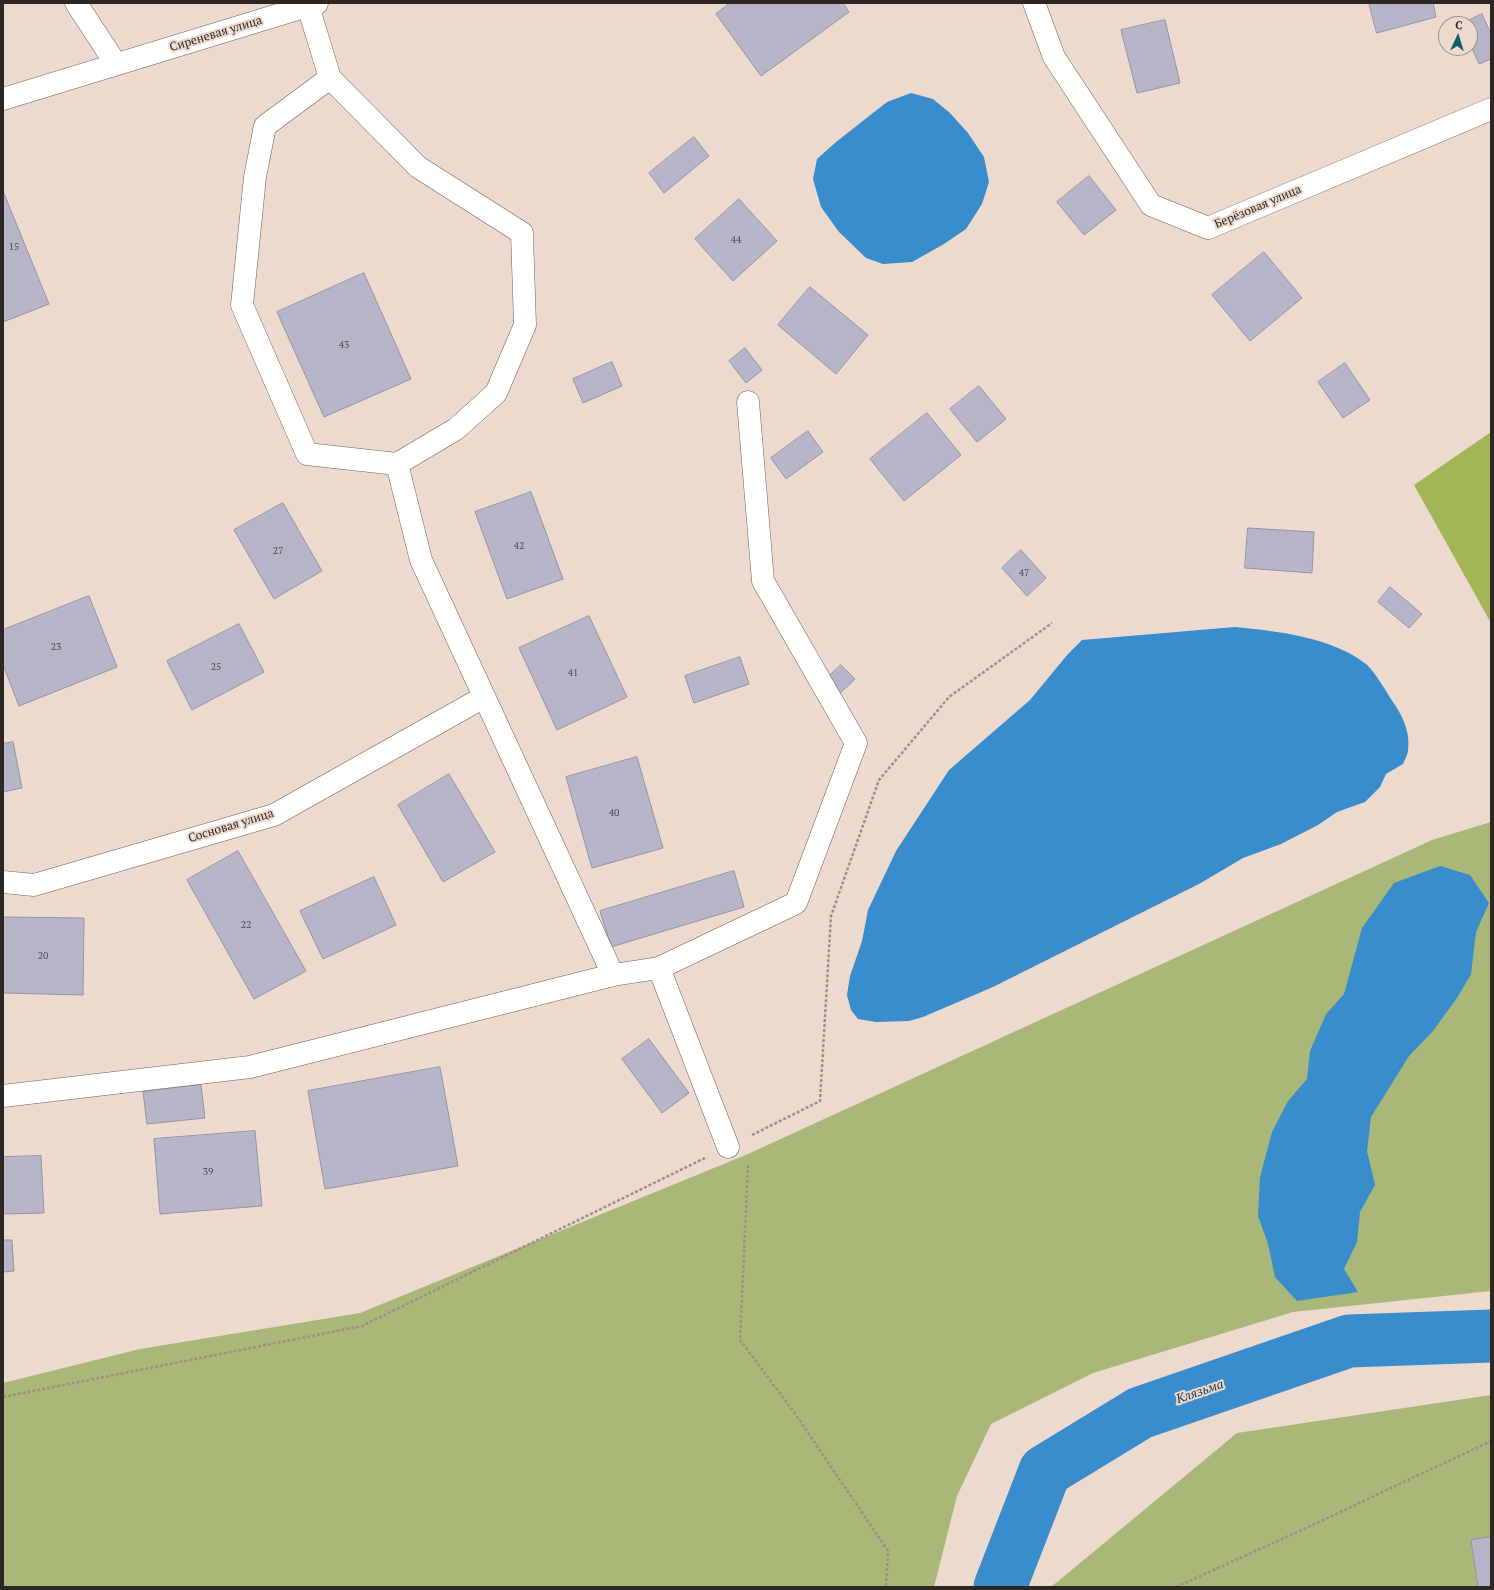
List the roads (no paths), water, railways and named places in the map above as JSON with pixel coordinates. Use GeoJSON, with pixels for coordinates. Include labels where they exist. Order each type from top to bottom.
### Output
{"type":"FeatureCollection","features":[{"type":"Feature","properties":{"kind":"street"},"geometry":{"type":"LineString","coordinates":[[76,3],[116,64]]}},
{"type":"Feature","properties":{"kind":"street","name":"Берёзовая улица"},"geometry":{"type":"LineString","coordinates":[[1034,3],[1054,57],[1151,205],[1208,228],[1491,109]]}},
{"type":"Feature","properties":{"kind":"street"},"geometry":{"type":"LineString","coordinates":[[313,4],[330,78],[418,167],[522,233],[525,325],[496,393],[456,429],[397,464],[307,454],[242,305],[255,177],[265,126],[330,78]]}},
{"type":"Feature","properties":{"kind":"street","name":"Сиреневая улица"},"geometry":{"type":"LineString","coordinates":[[3,99],[313,4]]}},
{"type":"Feature","properties":{"kind":"street"},"geometry":{"type":"LineString","coordinates":[[3,1096],[250,1067],[613,975],[659,968],[796,904],[856,743],[763,581],[748,402]]}},
{"type":"Feature","properties":{"kind":"street"},"geometry":{"type":"LineString","coordinates":[[397,464],[421,560],[613,975]]}},
{"type":"Feature","properties":{"kind":"street","name":"Сосновая улица"},"geometry":{"type":"LineString","coordinates":[[3,882],[34,885],[274,815],[484,697]]}},
{"type":"Feature","properties":{"kind":"street"},"geometry":{"type":"LineString","coordinates":[[659,968],[728,1147]]}},
{"type":"Feature","properties":{"kind":"water"},"geometry":{"type":"Polygon","coordinates":[[[911,93],[933,99],[950,113],[968,133],[984,157],[989,182],[982,204],[966,229],[944,244],[912,262],[883,264],[866,258],[839,232],[821,207],[813,179],[817,159],[836,142],[887,102],[911,93]]]}},
{"type":"Feature","properties":{"kind":"water"},"geometry":{"type":"Polygon","coordinates":[[[1235,627],[1286,633],[1320,641],[1337,647],[1366,664],[1373,671],[1398,710],[1407,729],[1409,743],[1408,753],[1403,764],[1386,774],[1380,787],[1365,802],[1337,812],[1318,825],[1281,844],[1243,858],[1199,884],[993,987],[923,1017],[909,1021],[876,1022],[858,1019],[851,1010],[847,995],[850,976],[862,941],[868,910],[896,851],[949,770],[1030,700],[1068,654],[1082,640],[1235,627]]]}},
{"type":"Feature","properties":{"kind":"water"},"geometry":{"type":"Polygon","coordinates":[[[1440,866],[1470,875],[1489,903],[1476,932],[1471,974],[1457,998],[1433,1031],[1409,1056],[1371,1117],[1367,1151],[1375,1185],[1360,1212],[1357,1242],[1344,1269],[1358,1292],[1297,1301],[1275,1277],[1268,1244],[1258,1216],[1260,1177],[1272,1132],[1288,1101],[1307,1079],[1310,1051],[1326,1014],[1344,994],[1362,928],[1394,883],[1440,866]]]}},
{"type":"Feature","properties":{"kind":"waterway","name":"Клязьма"},"geometry":{"type":"LineString","coordinates":[[1000,1587],[1045,1471],[1140,1413],[1349,1341],[1491,1336]]}}]}
